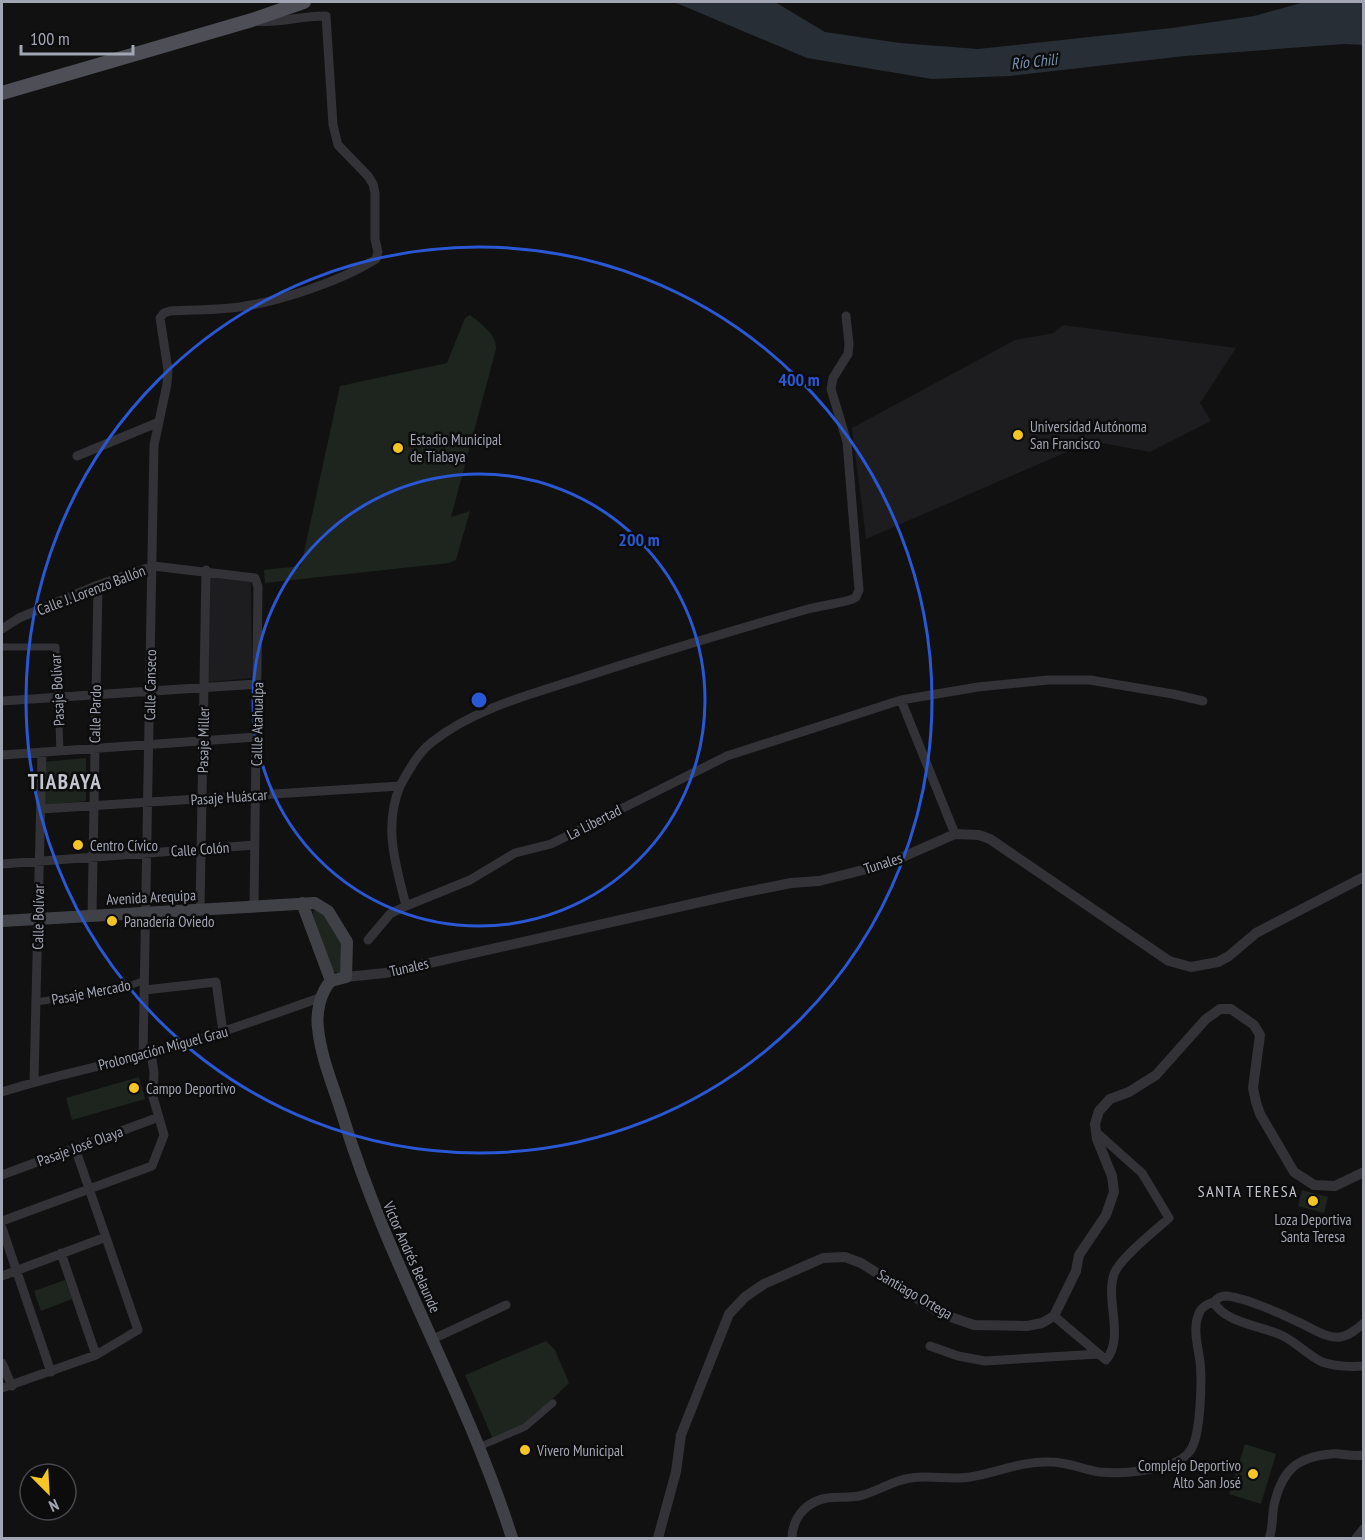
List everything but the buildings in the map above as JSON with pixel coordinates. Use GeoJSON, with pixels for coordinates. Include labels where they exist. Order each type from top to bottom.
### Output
{"type":"FeatureCollection","features":[{"type":"Feature","properties":{"kind":"main road"},"geometry":{"type":"LineString","coordinates":[[2,93],[252,20],[304,2]]}},
{"type":"Feature","properties":{"kind":"main road"},"geometry":{"type":"LineString","coordinates":[[302,903],[331,981],[346,977]]}},
{"type":"Feature","properties":{"kind":"main road","name":"Avenida Arequipa"},"geometry":{"type":"LineString","coordinates":[[2,921],[315,903],[328,911],[345,938],[348,946],[346,977]]}},
{"type":"Feature","properties":{"kind":"main road","name":"Víctor Andrés Belaunde"},"geometry":{"type":"LineString","coordinates":[[331,981],[322,997],[318,1028],[348,1134],[383,1232],[433,1339],[479,1447],[500,1498],[512,1539]]}},
{"type":"Feature","properties":{"kind":"street","name":"Calle Canseco"},"geometry":{"type":"LineString","coordinates":[[89,1189],[152,1166],[164,1135],[153,1097],[154,1072],[147,1054],[145,990],[154,445],[168,370],[160,318],[164,313],[170,311],[239,307],[270,301],[327,282],[376,260],[378,252],[375,239],[373,184],[338,145],[333,125],[326,16],[305,16],[271,22],[252,20]]}},
{"type":"Feature","properties":{"kind":"street"},"geometry":{"type":"LineString","coordinates":[[406,906],[391,841],[393,808],[400,786],[408,772],[417,758],[434,741],[475,716],[497,707],[667,650],[812,608],[849,601],[856,597],[859,590],[847,442],[831,389],[832,378],[848,354],[846,316]]}},
{"type":"Feature","properties":{"kind":"street"},"geometry":{"type":"LineString","coordinates":[[77,456],[159,422]]}},
{"type":"Feature","properties":{"kind":"street","name":"Calle J. Lorenzo Ballón"},"geometry":{"type":"LineString","coordinates":[[2,629],[19,618],[98,585],[153,566],[206,570],[255,578]]}},
{"type":"Feature","properties":{"kind":"street","name":"Pasaje Miller"},"geometry":{"type":"LineString","coordinates":[[200,910],[206,570]]}},
{"type":"Feature","properties":{"kind":"street","name":"Callle Atahualpa"},"geometry":{"type":"LineString","coordinates":[[254,907],[258,684],[258,587],[255,578]]}},
{"type":"Feature","properties":{"kind":"street","name":"Calle Pardo"},"geometry":{"type":"LineString","coordinates":[[92,916],[98,585]]}},
{"type":"Feature","properties":{"kind":"street","name":"Pasaje Bolívar"},"geometry":{"type":"LineString","coordinates":[[2,647],[56,647],[60,751]]}},
{"type":"Feature","properties":{"kind":"street","name":"La Libertad"},"geometry":{"type":"LineString","coordinates":[[368,940],[390,914],[470,880],[514,853],[551,844],[727,756],[901,700],[978,687],[1048,680],[1090,680],[1173,693],[1203,701]]}},
{"type":"Feature","properties":{"kind":"street"},"geometry":{"type":"LineString","coordinates":[[2,700],[258,684]]}},
{"type":"Feature","properties":{"kind":"street"},"geometry":{"type":"LineString","coordinates":[[901,700],[955,834]]}},
{"type":"Feature","properties":{"kind":"street"},"geometry":{"type":"LineString","coordinates":[[2,755],[257,737]]}},
{"type":"Feature","properties":{"kind":"street","name":"Calle Bolívar"},"geometry":{"type":"LineString","coordinates":[[34,1081],[42,752]]}},
{"type":"Feature","properties":{"kind":"street","name":"Pasaje Huáscar"},"geometry":{"type":"LineString","coordinates":[[41,809],[400,786]]}},
{"type":"Feature","properties":{"kind":"street","name":"Tunales"},"geometry":{"type":"LineString","coordinates":[[346,977],[385,973],[736,894],[791,883],[831,879],[887,864],[955,834],[979,835],[990,839],[1169,961],[1191,967],[1218,962],[1229,956],[1256,933],[1364,877]]}},
{"type":"Feature","properties":{"kind":"street","name":"Calle Colón"},"geometry":{"type":"LineString","coordinates":[[2,864],[255,845]]}},
{"type":"Feature","properties":{"kind":"street","name":"Pasaje Mercado"},"geometry":{"type":"LineString","coordinates":[[36,1002],[121,989],[145,980]]}},
{"type":"Feature","properties":{"kind":"street","name":"Pasaje Mercado"},"geometry":{"type":"LineString","coordinates":[[145,990],[216,982],[223,1032]]}},
{"type":"Feature","properties":{"kind":"street","name":"Prolongación Miguel Grau"},"geometry":{"type":"LineString","coordinates":[[2,1092],[34,1081],[147,1054],[223,1032],[322,997]]}},
{"type":"Feature","properties":{"kind":"street"},"geometry":{"type":"LineString","coordinates":[[1096,1132],[1142,1173],[1169,1218],[1125,1259],[1114,1273],[1114,1342],[1111,1354],[1106,1360],[1054,1316],[1076,1271],[1079,1255],[1106,1215],[1114,1192],[1112,1176],[1096,1132],[1095,1124],[1099,1111],[1110,1099],[1130,1092],[1156,1075],[1206,1018],[1220,1009],[1231,1009],[1254,1025],[1260,1035],[1253,1088],[1256,1102],[1260,1114],[1294,1172],[1314,1185],[1335,1186],[1364,1172]]}},
{"type":"Feature","properties":{"kind":"street","name":"Pasaje José Olaya"},"geometry":{"type":"LineString","coordinates":[[2,1175],[159,1117]]}},
{"type":"Feature","properties":{"kind":"street"},"geometry":{"type":"LineString","coordinates":[[2,1388],[96,1355],[138,1330],[75,1148]]}},
{"type":"Feature","properties":{"kind":"street"},"geometry":{"type":"LineString","coordinates":[[2,1221],[89,1189]]}},
{"type":"Feature","properties":{"kind":"street"},"geometry":{"type":"LineString","coordinates":[[2,1228],[51,1372]]}},
{"type":"Feature","properties":{"kind":"street"},"geometry":{"type":"LineString","coordinates":[[2,1276],[106,1237]]}},
{"type":"Feature","properties":{"kind":"street"},"geometry":{"type":"LineString","coordinates":[[62,1253],[96,1355]]}},
{"type":"Feature","properties":{"kind":"street","name":"Santiago Ortega"},"geometry":{"type":"LineString","coordinates":[[658,1539],[676,1472],[681,1435],[729,1314],[745,1296],[764,1284],[823,1258],[845,1257],[861,1263],[942,1314],[974,1325],[1028,1326],[1042,1323],[1054,1316]]}},
{"type":"Feature","properties":{"kind":"street"},"geometry":{"type":"LineString","coordinates":[[792,1539],[792,1531],[800,1513],[811,1503],[828,1497],[857,1496],[874,1492],[897,1480],[913,1477],[946,1479],[971,1477],[1028,1463],[1071,1464],[1098,1472],[1118,1473],[1142,1471],[1179,1461],[1190,1453],[1195,1441],[1201,1376],[1198,1315],[1204,1306],[1219,1297],[1237,1298],[1296,1320],[1326,1335],[1339,1337],[1350,1333],[1364,1323]]}},
{"type":"Feature","properties":{"kind":"street"},"geometry":{"type":"LineString","coordinates":[[1214,1302],[1221,1313],[1279,1334],[1321,1361],[1340,1366],[1364,1366]]}},
{"type":"Feature","properties":{"kind":"street"},"geometry":{"type":"LineString","coordinates":[[433,1339],[506,1305]]}},
{"type":"Feature","properties":{"kind":"street"},"geometry":{"type":"LineString","coordinates":[[930,1346],[958,1356],[985,1361],[1100,1354]]}},
{"type":"Feature","properties":{"kind":"street"},"geometry":{"type":"LineString","coordinates":[[2,1363],[12,1386]]}},
{"type":"Feature","properties":{"kind":"street"},"geometry":{"type":"LineString","coordinates":[[479,1447],[525,1427],[553,1403]]}},
{"type":"Feature","properties":{"kind":"street"},"geometry":{"type":"LineString","coordinates":[[1269,1539],[1277,1494],[1289,1468],[1307,1460],[1331,1454],[1355,1457],[1364,1455]]}},
{"type":"Feature","properties":{"kind":"street"},"geometry":{"type":"LineString","coordinates":[[1356,1539],[1364,1528]]}},
{"type":"Feature","properties":{"kind":"shaded area","name":"Estadio Municipal de Tiabaya"},"geometry":{"type":"Polygon","coordinates":[[[470,315],[491,334],[496,349],[451,517],[470,511],[456,560],[449,563],[265,583],[264,570],[301,566],[340,386],[447,363],[465,318],[470,315]]]}},
{"type":"Feature","properties":{"kind":"shaded area","name":"Universidad Autónoma San Francisco"},"geometry":{"type":"Polygon","coordinates":[[[1063,325],[1236,348],[1200,403],[1211,421],[1150,452],[1092,441],[866,539],[852,428],[1015,340],[1054,333],[1063,325]]]}},
{"type":"Feature","properties":{"kind":"shaded area"},"geometry":{"type":"Polygon","coordinates":[[[207,577],[251,582],[252,678],[208,682],[207,577]]]}},
{"type":"Feature","properties":{"kind":"shaded area"},"geometry":{"type":"Polygon","coordinates":[[[86,758],[86,801],[42,805],[42,762],[86,758]]]}},
{"type":"Feature","properties":{"kind":"shaded area"},"geometry":{"type":"Polygon","coordinates":[[[319,908],[347,949],[340,974],[333,971],[313,915],[313,911],[319,908]]]}},
{"type":"Feature","properties":{"kind":"shaded area"},"geometry":{"type":"Polygon","coordinates":[[[139,1077],[145,1099],[72,1120],[66,1098],[139,1077]]]}},
{"type":"Feature","properties":{"kind":"shaded area","name":"Loza Deportiva Santa Teresa"},"geometry":{"type":"Polygon","coordinates":[[[1302,1190],[1328,1197],[1324,1213],[1298,1206],[1302,1190]]]}},
{"type":"Feature","properties":{"kind":"shaded area"},"geometry":{"type":"Polygon","coordinates":[[[65,1280],[72,1299],[41,1311],[34,1291],[65,1280]]]}},
{"type":"Feature","properties":{"kind":"shaded area"},"geometry":{"type":"Polygon","coordinates":[[[546,1341],[555,1350],[569,1383],[525,1426],[493,1439],[465,1375],[546,1341]]]}},
{"type":"Feature","properties":{"kind":"shaded area","name":"Complejo Deportivo Alto San José"},"geometry":{"type":"Polygon","coordinates":[[[1245,1444],[1276,1454],[1261,1504],[1229,1494],[1245,1444]]]}},
{"type":"Feature","properties":{"kind":"water","name":"Río Chili"},"geometry":{"type":"Polygon","coordinates":[[[674,2],[775,2],[825,32],[900,43],[978,49],[1172,28],[1254,16],[1305,2],[1363,2],[1363,45],[1344,44],[1185,56],[1010,76],[932,79],[807,58],[674,2]]]}},
{"type":"Feature","properties":{"kind":"place","name":"Universidad Autónoma San Francisco"},"geometry":{"type":"Point","coordinates":[1018,435]}},
{"type":"Feature","properties":{"kind":"place","name":"Estadio Municipal de Tiabaya"},"geometry":{"type":"Point","coordinates":[398,448]}},
{"type":"Feature","properties":{"kind":"place","name":"Centro Cívico"},"geometry":{"type":"Point","coordinates":[78,845]}},
{"type":"Feature","properties":{"kind":"place","name":"Panadería Oviedo"},"geometry":{"type":"Point","coordinates":[112,921]}},
{"type":"Feature","properties":{"kind":"place","name":"Campo Deportivo"},"geometry":{"type":"Point","coordinates":[134,1088]}},
{"type":"Feature","properties":{"kind":"place","name":"Loza Deportiva Santa Teresa"},"geometry":{"type":"Point","coordinates":[1313,1201]}},
{"type":"Feature","properties":{"kind":"place","name":"Vivero Municipal"},"geometry":{"type":"Point","coordinates":[525,1450]}},
{"type":"Feature","properties":{"kind":"place","name":"Complejo Deportivo Alto San José"},"geometry":{"type":"Point","coordinates":[1253,1474]}},
{"type":"Feature","properties":{"kind":"district","name":"TIABAYA"},"geometry":{"type":"Point","coordinates":[65,781]}},
{"type":"Feature","properties":{"kind":"district","name":"SANTA TERESA"},"geometry":{"type":"Point","coordinates":[1248,1191]}}]}
